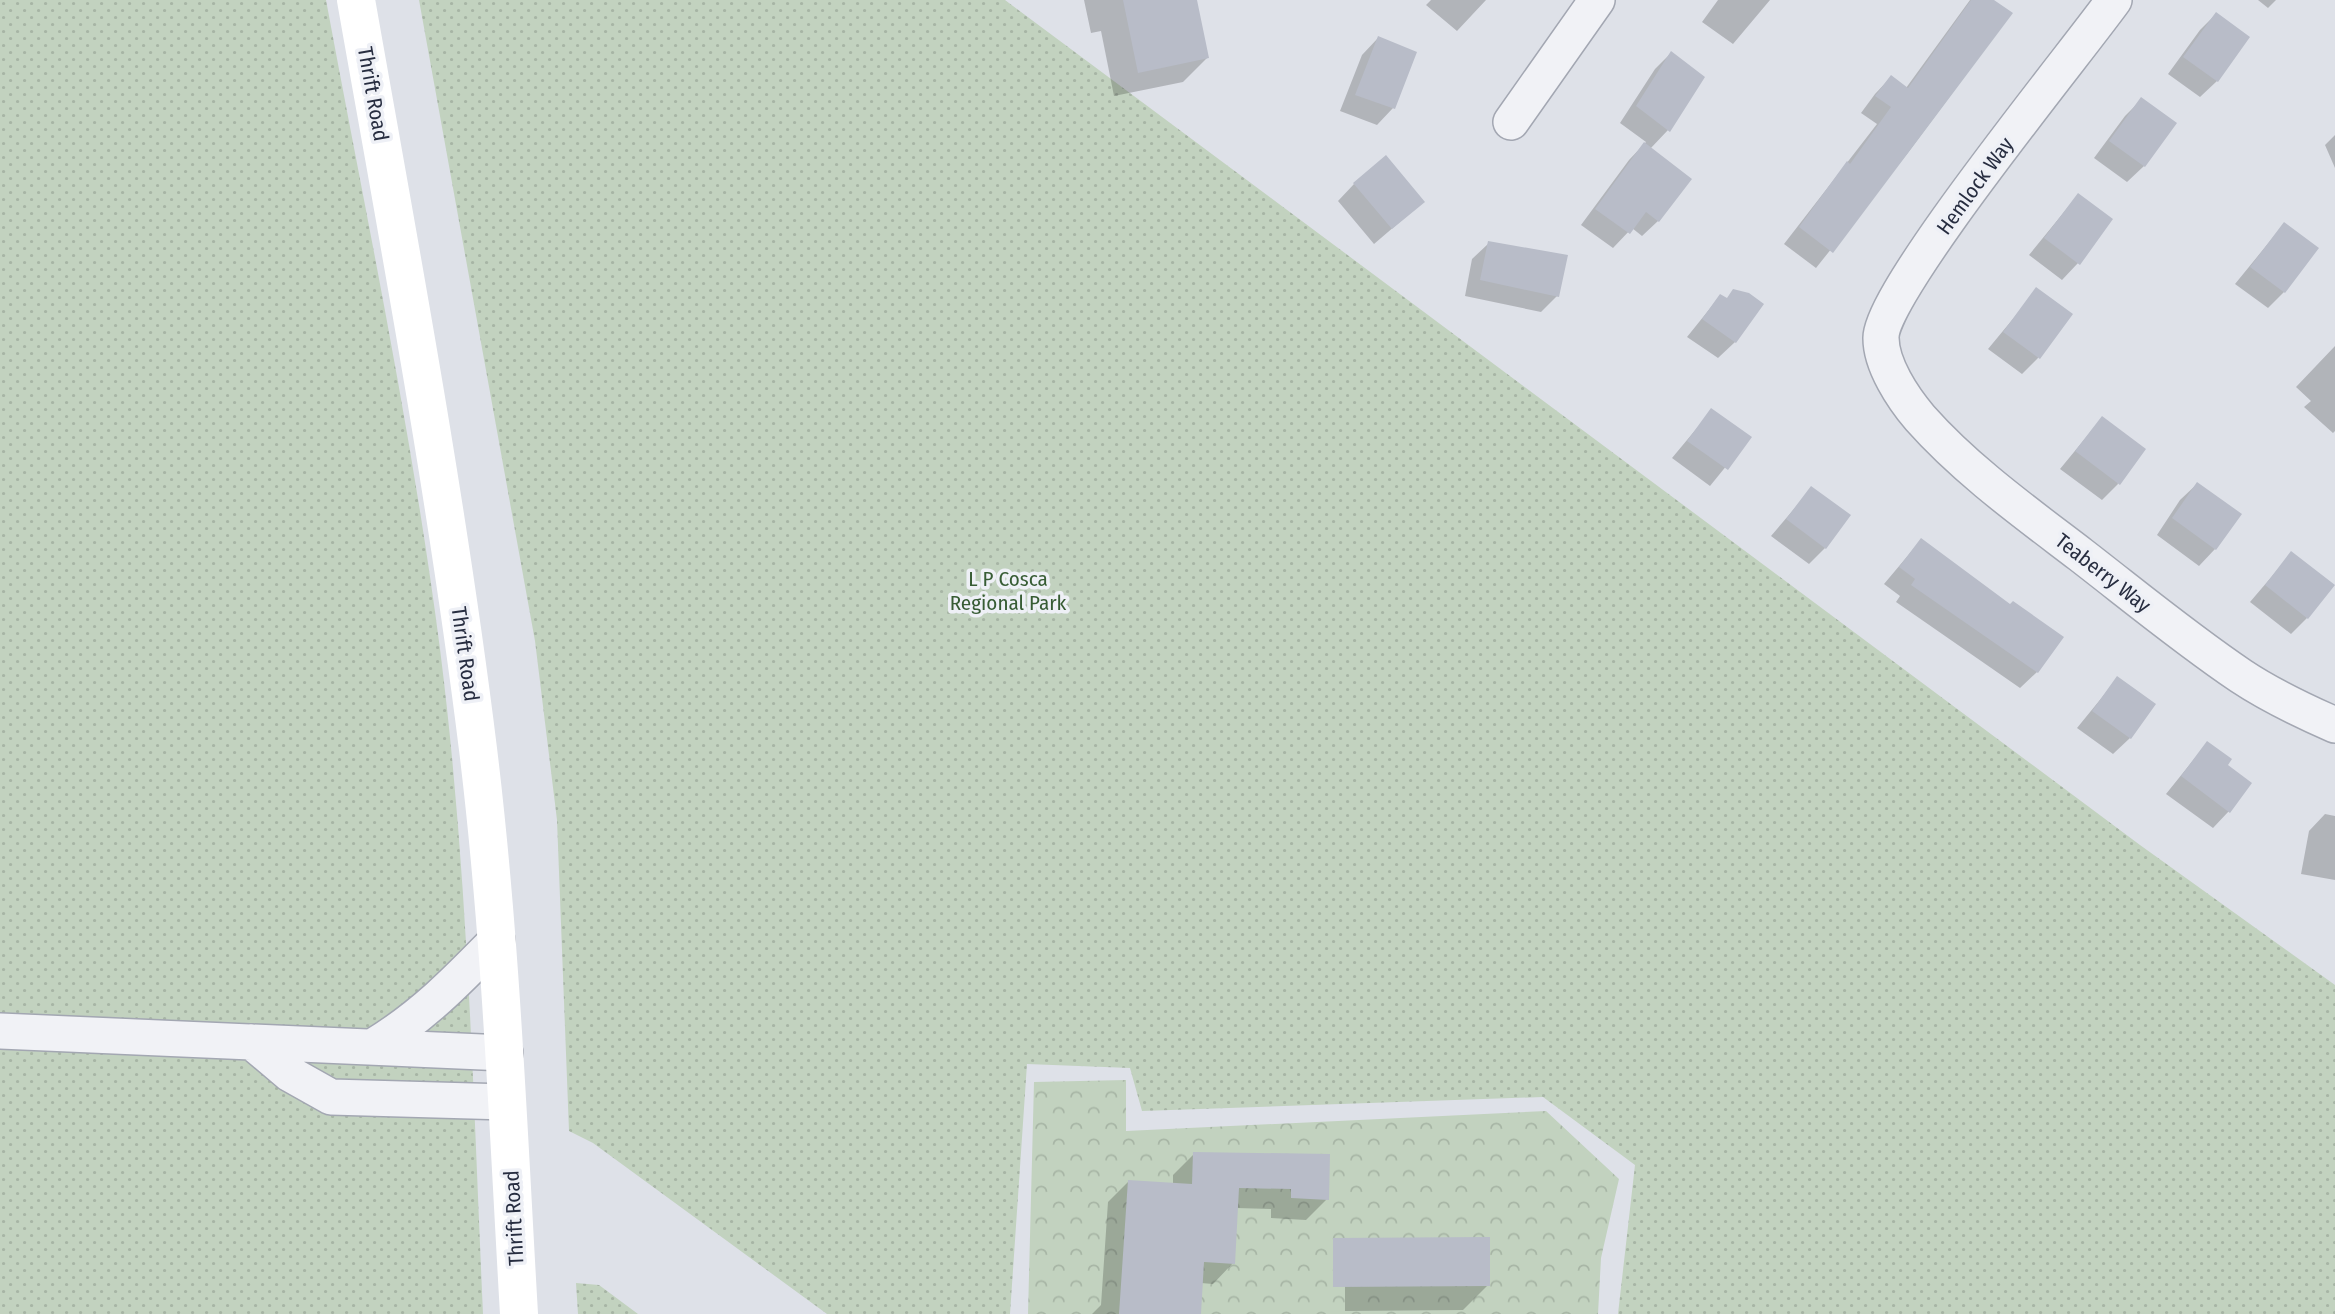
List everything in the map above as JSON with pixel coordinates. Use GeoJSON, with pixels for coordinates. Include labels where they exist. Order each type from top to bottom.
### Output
{"type":"FeatureCollection","features":[{"type":"Feature","properties":{"kind":"street","name":"Thrift Road"},"geometry":{"type":"LineString","coordinates":[[356,0],[445,510],[479,753],[497,940],[519,1314]]}},
{"type":"Feature","properties":{"kind":"street"},"geometry":{"type":"LineString","coordinates":[[1511,121],[1597,0]]}},
{"type":"Feature","properties":{"kind":"street","name":"Hemlock Way"},"geometry":{"type":"LineString","coordinates":[[1899,386],[1886,361],[1881,336],[1899,294],[1947,222],[2114,0]]}},
{"type":"Feature","properties":{"kind":"street","name":"Teaberry Way"},"geometry":{"type":"LineString","coordinates":[[1899,386],[1920,417],[1962,458],[2057,537],[2243,678],[2297,709],[2335,725]]}},
{"type":"Feature","properties":{"kind":"street"},"geometry":{"type":"LineString","coordinates":[[372,1047],[407,1027],[438,1001],[497,940]]}},
{"type":"Feature","properties":{"kind":"street"},"geometry":{"type":"LineString","coordinates":[[0,1031],[505,1053]]}},
{"type":"Feature","properties":{"kind":"street"},"geometry":{"type":"LineString","coordinates":[[252,1042],[290,1074],[331,1097],[507,1102]]}},
{"type":"Feature","properties":{"kind":"green space"},"geometry":{"type":"Polygon","coordinates":[[[0,0],[326,0],[402,405],[440,649],[463,898],[483,1314],[0,1314],[0,0]]]}},
{"type":"Feature","properties":{"kind":"green space","name":"L P Cosca Regional Park"},"geometry":{"type":"Polygon","coordinates":[[[419,0],[1005,0],[2140,845],[2335,985],[2335,1314],[1618,1314],[1635,1165],[1543,1097],[1142,1111],[1130,1068],[1027,1064],[1010,1314],[827,1314],[593,1143],[569,1131],[557,820],[535,641],[419,0]]]}},
{"type":"Feature","properties":{"kind":"green space"},"geometry":{"type":"Polygon","coordinates":[[[1126,1080],[1126,1131],[1546,1111],[1619,1179],[1601,1258],[1598,1314],[1028,1314],[1034,1082],[1126,1080]]]}},
{"type":"Feature","properties":{"kind":"green space"},"geometry":{"type":"Polygon","coordinates":[[[576,1283],[599,1285],[638,1314],[578,1314],[576,1283]]]}},
{"type":"Feature","properties":{"kind":"building"},"geometry":{"type":"Polygon","coordinates":[[[1123,0],[1197,0],[1209,58],[1138,73],[1123,0]]]}},
{"type":"Feature","properties":{"kind":"building"},"geometry":{"type":"Polygon","coordinates":[[[1971,0],[1994,0],[2013,13],[1833,253],[1799,227],[1847,161],[1850,164],[1891,107],[1875,96],[1891,75],[1908,88],[1971,0]]]}},
{"type":"Feature","properties":{"kind":"building"},"geometry":{"type":"Polygon","coordinates":[[[2216,12],[2250,37],[2218,82],[2183,57],[2216,12]]]}},
{"type":"Feature","properties":{"kind":"building"},"geometry":{"type":"Polygon","coordinates":[[[1378,36],[1417,52],[1395,109],[1355,95],[1378,36]]]}},
{"type":"Feature","properties":{"kind":"building"},"geometry":{"type":"Polygon","coordinates":[[[1671,51],[1705,77],[1670,132],[1636,106],[1671,51]]]}},
{"type":"Feature","properties":{"kind":"building"},"geometry":{"type":"Polygon","coordinates":[[[2141,97],[2177,123],[2145,167],[2109,141],[2141,97]]]}},
{"type":"Feature","properties":{"kind":"building"},"geometry":{"type":"Polygon","coordinates":[[[1644,142],[1692,179],[1659,222],[1646,212],[1630,234],[1595,209],[1644,142]]]}},
{"type":"Feature","properties":{"kind":"building"},"geometry":{"type":"Polygon","coordinates":[[[1386,155],[1425,202],[1392,229],[1353,183],[1386,155]]]}},
{"type":"Feature","properties":{"kind":"building"},"geometry":{"type":"Polygon","coordinates":[[[2078,193],[2113,219],[2080,265],[2044,238],[2078,193]]]}},
{"type":"Feature","properties":{"kind":"building"},"geometry":{"type":"Polygon","coordinates":[[[2284,222],[2319,248],[2285,293],[2250,267],[2284,222]]]}},
{"type":"Feature","properties":{"kind":"building"},"geometry":{"type":"Polygon","coordinates":[[[1488,241],[1568,255],[1559,297],[1480,280],[1488,241]]]}},
{"type":"Feature","properties":{"kind":"building"},"geometry":{"type":"Polygon","coordinates":[[[2036,287],[2073,314],[2040,359],[2003,332],[2036,287]]]}},
{"type":"Feature","properties":{"kind":"building"},"geometry":{"type":"Polygon","coordinates":[[[1733,289],[1749,293],[1764,304],[1736,343],[1702,319],[1720,294],[1727,298],[1733,289]]]}},
{"type":"Feature","properties":{"kind":"building"},"geometry":{"type":"Polygon","coordinates":[[[1711,408],[1752,437],[1728,470],[1687,441],[1711,408]]]}},
{"type":"Feature","properties":{"kind":"building"},"geometry":{"type":"Polygon","coordinates":[[[2102,416],[2146,449],[2120,485],[2075,451],[2102,416]]]}},
{"type":"Feature","properties":{"kind":"building"},"geometry":{"type":"Polygon","coordinates":[[[2197,482],[2242,514],[2216,550],[2172,518],[2197,482]]]}},
{"type":"Feature","properties":{"kind":"building"},"geometry":{"type":"Polygon","coordinates":[[[1811,486],[1851,515],[1826,549],[1786,519],[1811,486]]]}},
{"type":"Feature","properties":{"kind":"building"},"geometry":{"type":"Polygon","coordinates":[[[1921,538],[2010,604],[2013,601],[2064,637],[2038,673],[1911,585],[1915,579],[1899,567],[1921,538]]]}},
{"type":"Feature","properties":{"kind":"building"},"geometry":{"type":"Polygon","coordinates":[[[2291,551],[2335,585],[2308,619],[2265,585],[2291,551]]]}},
{"type":"Feature","properties":{"kind":"building"},"geometry":{"type":"Polygon","coordinates":[[[2117,676],[2156,704],[2131,739],[2092,711],[2117,676]]]}},
{"type":"Feature","properties":{"kind":"building"},"geometry":{"type":"Polygon","coordinates":[[[2207,741],[2232,759],[2228,765],[2252,783],[2230,813],[2181,776],[2207,741]]]}},
{"type":"Feature","properties":{"kind":"building"},"geometry":{"type":"Polygon","coordinates":[[[1193,1152],[1330,1154],[1329,1200],[1291,1198],[1291,1189],[1239,1188],[1235,1264],[1204,1262],[1201,1314],[1119,1314],[1128,1180],[1192,1184],[1193,1152]]]}},
{"type":"Feature","properties":{"kind":"building"},"geometry":{"type":"Polygon","coordinates":[[[1490,1237],[1490,1286],[1333,1287],[1333,1238],[1490,1237]]]}}]}
